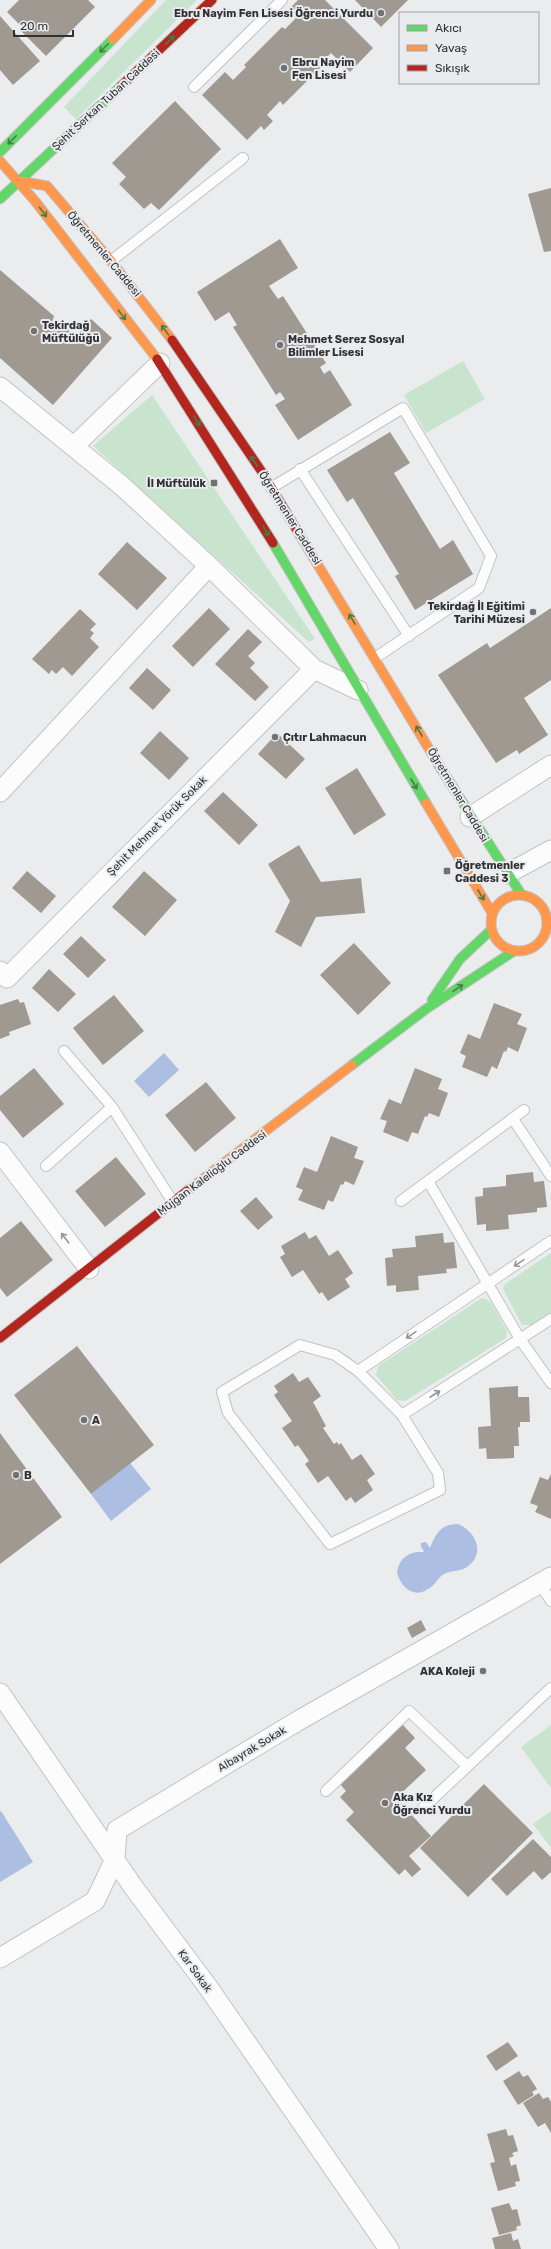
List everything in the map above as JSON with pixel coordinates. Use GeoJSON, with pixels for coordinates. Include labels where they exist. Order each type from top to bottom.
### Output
{"type":"FeatureCollection","features":[{"type":"Feature","properties":{"kind":"main road"},"geometry":{"type":"LineString","coordinates":[[0,152],[151,0]]}},
{"type":"Feature","properties":{"kind":"main road","name":"Şehit Serkan Tuban Caddesi"},"geometry":{"type":"LineString","coordinates":[[0,199],[212,0]]}},
{"type":"Feature","properties":{"kind":"main road","name":"Öğretmenler Caddesi"},"geometry":{"type":"LineString","coordinates":[[0,161],[169,356],[271,488],[376,658],[470,817],[521,894]]}},
{"type":"Feature","properties":{"kind":"main road","name":"Öğretmenler Caddesi"},"geometry":{"type":"LineString","coordinates":[[18,181],[47,186],[111,261],[169,356],[258,518],[358,690],[492,913]]}},
{"type":"Feature","properties":{"kind":"main road"},"geometry":{"type":"LineString","coordinates":[[521,894],[537,901],[543,908],[547,925],[540,942],[532,948],[523,951],[514,951],[499,943],[491,930],[492,913],[503,899],[521,894]]}},
{"type":"Feature","properties":{"kind":"main road","name":"Müjgan Kalelioğlu Caddesi"},"geometry":{"type":"LineString","coordinates":[[426,1009],[460,959],[491,930]]}},
{"type":"Feature","properties":{"kind":"main road"},"geometry":{"type":"LineString","coordinates":[[540,942],[547,951]]}},
{"type":"Feature","properties":{"kind":"main road","name":"Müjgan Kalelioğlu Caddesi"},"geometry":{"type":"LineString","coordinates":[[0,1338],[173,1202],[426,1009],[514,951]]}},
{"type":"Feature","properties":{"kind":"street"},"geometry":{"type":"LineString","coordinates":[[74,446],[169,356]]}},
{"type":"Feature","properties":{"kind":"street"},"geometry":{"type":"LineString","coordinates":[[0,387],[122,486],[209,566],[314,669],[358,690]]}},
{"type":"Feature","properties":{"kind":"street"},"geometry":{"type":"LineString","coordinates":[[0,792],[209,566]]}},
{"type":"Feature","properties":{"kind":"street","name":"Şehit Mehmet Yörük Sokak"},"geometry":{"type":"LineString","coordinates":[[0,971],[7,978],[314,669]]}},
{"type":"Feature","properties":{"kind":"street"},"geometry":{"type":"LineString","coordinates":[[470,817],[551,766]]}},
{"type":"Feature","properties":{"kind":"street"},"geometry":{"type":"LineString","coordinates":[[507,874],[551,850]]}},
{"type":"Feature","properties":{"kind":"street"},"geometry":{"type":"LineString","coordinates":[[0,1152],[89,1269]]}},
{"type":"Feature","properties":{"kind":"street","name":"Albayrak Sokak"},"geometry":{"type":"LineString","coordinates":[[0,1958],[94,1901],[115,1859],[117,1830],[296,1722],[545,1581]]}},
{"type":"Feature","properties":{"kind":"street","name":"Kar Sokak"},"geometry":{"type":"LineString","coordinates":[[0,1693],[134,1888],[213,1994],[389,2249]]}},
{"type":"Feature","properties":{"kind":"lane"},"geometry":{"type":"LineString","coordinates":[[194,87],[282,0]]}},
{"type":"Feature","properties":{"kind":"lane"},"geometry":{"type":"LineString","coordinates":[[111,261],[243,158]]}},
{"type":"Feature","properties":{"kind":"lane"},"geometry":{"type":"LineString","coordinates":[[271,488],[300,469],[403,408],[491,556],[478,588],[376,658]]}},
{"type":"Feature","properties":{"kind":"lane"},"geometry":{"type":"LineString","coordinates":[[300,469],[409,636]]}},
{"type":"Feature","properties":{"kind":"lane"},"geometry":{"type":"LineString","coordinates":[[64,1051],[112,1107],[173,1202]]}},
{"type":"Feature","properties":{"kind":"lane"},"geometry":{"type":"LineString","coordinates":[[46,1166],[112,1107]]}},
{"type":"Feature","properties":{"kind":"lane"},"geometry":{"type":"LineString","coordinates":[[401,1201],[524,1110]]}},
{"type":"Feature","properties":{"kind":"lane"},"geometry":{"type":"LineString","coordinates":[[513,1119],[551,1176]]}},
{"type":"Feature","properties":{"kind":"lane"},"geometry":{"type":"LineString","coordinates":[[428,1181],[520,1339],[551,1383]]}},
{"type":"Feature","properties":{"kind":"lane"},"geometry":{"type":"LineString","coordinates":[[358,1371],[551,1241]]}},
{"type":"Feature","properties":{"kind":"lane"},"geometry":{"type":"LineString","coordinates":[[402,1415],[551,1320]]}},
{"type":"Feature","properties":{"kind":"lane"},"geometry":{"type":"LineString","coordinates":[[300,1345],[336,1355],[358,1371],[402,1415],[438,1473],[440,1490],[330,1544],[228,1413],[222,1392],[300,1345]]}},
{"type":"Feature","properties":{"kind":"lane"},"geometry":{"type":"LineString","coordinates":[[545,1581],[551,1601]]}},
{"type":"Feature","properties":{"kind":"lane"},"geometry":{"type":"LineString","coordinates":[[422,1809],[551,1688]]}},
{"type":"Feature","properties":{"kind":"lane"},"geometry":{"type":"LineString","coordinates":[[326,1791],[409,1711],[467,1766]]}},
{"type":"Feature","properties":{"kind":"green space"},"geometry":{"type":"Polygon","coordinates":[[[166,0],[197,0],[76,119],[64,107],[166,0]]]}},
{"type":"Feature","properties":{"kind":"green space"},"geometry":{"type":"Polygon","coordinates":[[[463,361],[485,399],[426,433],[404,395],[463,361]]]}},
{"type":"Feature","properties":{"kind":"green space"},"geometry":{"type":"Polygon","coordinates":[[[152,395],[315,639],[309,642],[93,446],[152,395]]]}},
{"type":"Feature","properties":{"kind":"green space"},"geometry":{"type":"Polygon","coordinates":[[[551,1253],[551,1312],[532,1325],[522,1325],[503,1289],[505,1284],[551,1253]]]}},
{"type":"Feature","properties":{"kind":"green space"},"geometry":{"type":"Polygon","coordinates":[[[482,1298],[490,1301],[507,1331],[506,1338],[405,1401],[397,1400],[376,1375],[378,1366],[482,1298]]]}},
{"type":"Feature","properties":{"kind":"green space"},"geometry":{"type":"Polygon","coordinates":[[[551,1725],[551,1788],[521,1747],[551,1725]]]}},
{"type":"Feature","properties":{"kind":"green space"},"geometry":{"type":"Polygon","coordinates":[[[551,1811],[551,1848],[533,1824],[551,1811]]]}},
{"type":"Feature","properties":{"kind":"water"},"geometry":{"type":"Polygon","coordinates":[[[164,1053],[179,1070],[149,1097],[134,1081],[164,1053]]]}},
{"type":"Feature","properties":{"kind":"water"},"geometry":{"type":"Polygon","coordinates":[[[130,1463],[151,1489],[111,1521],[91,1494],[130,1463]]]}},
{"type":"Feature","properties":{"kind":"water"},"geometry":{"type":"Polygon","coordinates":[[[452,1524],[458,1524],[464,1527],[474,1537],[477,1550],[473,1562],[464,1569],[444,1574],[430,1588],[423,1592],[413,1592],[404,1587],[397,1572],[402,1559],[409,1554],[423,1552],[421,1543],[426,1542],[430,1548],[434,1538],[443,1528],[452,1524]]]}},
{"type":"Feature","properties":{"kind":"water"},"geometry":{"type":"Polygon","coordinates":[[[1,1811],[33,1862],[0,1882],[0,1812],[1,1811]]]}},
{"type":"Feature","properties":{"kind":"building"},"geometry":{"type":"Polygon","coordinates":[[[19,0],[88,0],[95,7],[46,56],[21,31],[23,28],[7,12],[19,0]]]}},
{"type":"Feature","properties":{"kind":"building","name":"Ebru Nayim Fen Lisesi"},"geometry":{"type":"Polygon","coordinates":[[[298,0],[325,0],[373,48],[350,72],[331,53],[320,64],[322,66],[283,105],[280,101],[267,115],[273,121],[264,130],[261,126],[247,140],[202,95],[225,72],[233,80],[246,67],[244,65],[282,27],[285,29],[296,18],[288,10],[298,0]]]}},
{"type":"Feature","properties":{"kind":"building","name":"Ebru Nayim Fen Lisesi Öğrenci Yurdu"},"geometry":{"type":"Polygon","coordinates":[[[355,0],[408,0],[381,27],[355,0]]]}},
{"type":"Feature","properties":{"kind":"building"},"geometry":{"type":"Polygon","coordinates":[[[0,16],[40,61],[13,85],[0,70],[0,16]]]}},
{"type":"Feature","properties":{"kind":"building"},"geometry":{"type":"Polygon","coordinates":[[[175,101],[221,149],[159,210],[151,203],[144,209],[119,184],[126,177],[112,163],[175,101]]]}},
{"type":"Feature","properties":{"kind":"building"},"geometry":{"type":"Polygon","coordinates":[[[551,188],[551,251],[544,252],[528,194],[551,188]]]}},
{"type":"Feature","properties":{"kind":"building","name":"Mehmet Serez Sosyal Bilimler Lisesi"},"geometry":{"type":"Polygon","coordinates":[[[280,239],[298,268],[269,286],[278,299],[283,296],[326,363],[320,367],[324,374],[330,370],[352,405],[298,440],[275,405],[285,399],[280,392],[276,395],[233,327],[237,325],[229,312],[215,321],[197,292],[280,239]]]}},
{"type":"Feature","properties":{"kind":"building","name":"Tekirdağ Müftülüğü"},"geometry":{"type":"Polygon","coordinates":[[[0,270],[54,316],[52,322],[54,324],[68,324],[70,339],[73,340],[91,319],[112,338],[53,405],[0,358],[0,270]]]}},
{"type":"Feature","properties":{"kind":"building"},"geometry":{"type":"Polygon","coordinates":[[[390,432],[410,463],[394,473],[440,549],[453,540],[473,574],[415,610],[395,576],[399,574],[353,498],[347,502],[327,470],[390,432]]]}},
{"type":"Feature","properties":{"kind":"building"},"geometry":{"type":"Polygon","coordinates":[[[127,542],[167,578],[137,610],[98,574],[127,542]]]}},
{"type":"Feature","properties":{"kind":"building"},"geometry":{"type":"Polygon","coordinates":[[[209,608],[230,629],[193,667],[172,646],[209,608]]]}},
{"type":"Feature","properties":{"kind":"building"},"geometry":{"type":"Polygon","coordinates":[[[551,608],[551,680],[524,698],[548,735],[519,754],[517,750],[496,763],[438,675],[487,643],[490,648],[551,608]]]}},
{"type":"Feature","properties":{"kind":"building"},"geometry":{"type":"Polygon","coordinates":[[[80,609],[96,624],[90,630],[94,633],[90,638],[99,647],[72,676],[63,667],[56,674],[52,670],[49,674],[32,659],[80,609]]]}},
{"type":"Feature","properties":{"kind":"building"},"geometry":{"type":"Polygon","coordinates":[[[248,629],[262,642],[248,656],[255,663],[250,668],[269,687],[255,701],[215,664],[248,629]]]}},
{"type":"Feature","properties":{"kind":"building"},"geometry":{"type":"Polygon","coordinates":[[[147,668],[171,690],[153,710],[129,688],[147,668]]]}},
{"type":"Feature","properties":{"kind":"building"},"geometry":{"type":"Polygon","coordinates":[[[160,731],[189,758],[169,780],[140,753],[160,731]]]}},
{"type":"Feature","properties":{"kind":"building"},"geometry":{"type":"Polygon","coordinates":[[[277,733],[305,759],[286,779],[258,754],[277,733]]]}},
{"type":"Feature","properties":{"kind":"building"},"geometry":{"type":"Polygon","coordinates":[[[357,768],[386,815],[354,835],[325,788],[357,768]]]}},
{"type":"Feature","properties":{"kind":"building"},"geometry":{"type":"Polygon","coordinates":[[[223,792],[258,825],[239,845],[204,811],[223,792]]]}},
{"type":"Feature","properties":{"kind":"building"},"geometry":{"type":"Polygon","coordinates":[[[299,845],[321,882],[361,878],[365,913],[316,917],[301,947],[275,932],[290,901],[268,864],[299,845]]]}},
{"type":"Feature","properties":{"kind":"building"},"geometry":{"type":"Polygon","coordinates":[[[27,871],[56,896],[41,913],[12,888],[27,871]]]}},
{"type":"Feature","properties":{"kind":"building"},"geometry":{"type":"Polygon","coordinates":[[[144,871],[177,900],[145,936],[112,907],[144,871]]]}},
{"type":"Feature","properties":{"kind":"building"},"geometry":{"type":"Polygon","coordinates":[[[81,936],[106,960],[88,978],[63,954],[81,936]]]}},
{"type":"Feature","properties":{"kind":"building"},"geometry":{"type":"Polygon","coordinates":[[[354,943],[391,983],[358,1015],[320,975],[354,943]]]}},
{"type":"Feature","properties":{"kind":"building"},"geometry":{"type":"Polygon","coordinates":[[[49,969],[76,994],[58,1012],[32,988],[49,969]]]}},
{"type":"Feature","properties":{"kind":"building"},"geometry":{"type":"Polygon","coordinates":[[[114,995],[144,1031],[103,1065],[73,1028],[114,995]]]}},
{"type":"Feature","properties":{"kind":"building"},"geometry":{"type":"Polygon","coordinates":[[[18,999],[20,1003],[24,1002],[31,1024],[9,1032],[10,1035],[0,1039],[0,1005],[18,999]]]}},
{"type":"Feature","properties":{"kind":"building"},"geometry":{"type":"Polygon","coordinates":[[[494,1003],[522,1014],[517,1024],[527,1028],[518,1052],[508,1047],[506,1052],[504,1051],[497,1069],[492,1066],[487,1077],[462,1067],[466,1056],[460,1053],[468,1034],[480,1039],[494,1003]]]}},
{"type":"Feature","properties":{"kind":"building"},"geometry":{"type":"Polygon","coordinates":[[[34,1068],[64,1104],[23,1138],[0,1110],[0,1096],[34,1068]]]}},
{"type":"Feature","properties":{"kind":"building"},"geometry":{"type":"Polygon","coordinates":[[[415,1068],[442,1079],[438,1089],[448,1093],[439,1117],[429,1113],[427,1117],[425,1116],[418,1134],[412,1132],[408,1142],[383,1132],[387,1121],[380,1119],[389,1099],[401,1104],[415,1068]]]}},
{"type":"Feature","properties":{"kind":"building"},"geometry":{"type":"Polygon","coordinates":[[[206,1082],[236,1118],[195,1152],[165,1115],[206,1082]]]}},
{"type":"Feature","properties":{"kind":"building"},"geometry":{"type":"Polygon","coordinates":[[[331,1136],[358,1147],[354,1158],[364,1161],[354,1185],[345,1181],[343,1185],[341,1184],[333,1202],[328,1200],[324,1210],[298,1200],[303,1190],[296,1187],[304,1167],[317,1172],[331,1136]]]}},
{"type":"Feature","properties":{"kind":"building"},"geometry":{"type":"Polygon","coordinates":[[[116,1157],[146,1194],[105,1227],[75,1191],[116,1157]]]}},
{"type":"Feature","properties":{"kind":"building"},"geometry":{"type":"Polygon","coordinates":[[[533,1172],[534,1182],[544,1181],[547,1207],[537,1208],[537,1212],[508,1215],[509,1229],[486,1231],[486,1224],[477,1225],[475,1197],[483,1196],[483,1188],[506,1186],[506,1175],[533,1172]]]}},
{"type":"Feature","properties":{"kind":"building"},"geometry":{"type":"Polygon","coordinates":[[[256,1197],[273,1217],[258,1230],[240,1211],[256,1197]]]}},
{"type":"Feature","properties":{"kind":"building"},"geometry":{"type":"Polygon","coordinates":[[[21,1221],[53,1260],[7,1297],[0,1288],[0,1238],[21,1221]]]}},
{"type":"Feature","properties":{"kind":"building"},"geometry":{"type":"Polygon","coordinates":[[[305,1232],[309,1239],[316,1235],[329,1256],[338,1250],[353,1273],[345,1279],[350,1287],[328,1301],[322,1292],[319,1294],[303,1270],[292,1277],[280,1257],[285,1254],[281,1246],[305,1232]]]}},
{"type":"Feature","properties":{"kind":"building"},"geometry":{"type":"Polygon","coordinates":[[[443,1233],[444,1243],[454,1242],[457,1268],[446,1269],[447,1273],[418,1276],[419,1290],[396,1292],[396,1285],[387,1286],[385,1258],[393,1257],[392,1249],[416,1247],[415,1236],[443,1233]]]}},
{"type":"Feature","properties":{"kind":"building","name":"A"},"geometry":{"type":"Polygon","coordinates":[[[77,1346],[154,1445],[91,1494],[14,1395],[77,1346]]]}},
{"type":"Feature","properties":{"kind":"building"},"geometry":{"type":"Polygon","coordinates":[[[293,1373],[299,1382],[308,1377],[321,1396],[313,1402],[326,1426],[323,1428],[334,1444],[337,1442],[339,1445],[341,1443],[352,1460],[361,1454],[375,1474],[367,1480],[373,1490],[355,1503],[351,1497],[346,1501],[328,1476],[318,1483],[305,1464],[309,1461],[298,1445],[295,1447],[282,1428],[292,1421],[274,1395],[278,1392],[274,1386],[293,1373]]]}},
{"type":"Feature","properties":{"kind":"building"},"geometry":{"type":"Polygon","coordinates":[[[518,1386],[518,1397],[529,1397],[530,1422],[520,1422],[520,1427],[518,1427],[519,1446],[514,1446],[514,1458],[487,1459],[486,1448],[479,1449],[478,1427],[491,1426],[489,1388],[518,1386]]]}},
{"type":"Feature","properties":{"kind":"building","name":"B"},"geometry":{"type":"Polygon","coordinates":[[[0,1433],[62,1517],[0,1564],[0,1433]]]}},
{"type":"Feature","properties":{"kind":"building"},"geometry":{"type":"Polygon","coordinates":[[[551,1474],[551,1519],[535,1512],[538,1506],[530,1503],[540,1477],[548,1480],[551,1474]]]}},
{"type":"Feature","properties":{"kind":"building"},"geometry":{"type":"Polygon","coordinates":[[[421,1620],[426,1630],[412,1638],[407,1628],[421,1620]]]}},
{"type":"Feature","properties":{"kind":"building","name":"Aka Kız Öğrenci Yurdu"},"geometry":{"type":"Polygon","coordinates":[[[402,1724],[415,1738],[405,1748],[426,1770],[396,1798],[431,1836],[409,1856],[421,1869],[412,1877],[405,1869],[399,1875],[346,1820],[354,1812],[340,1797],[346,1791],[340,1784],[402,1724]]]}},
{"type":"Feature","properties":{"kind":"building"},"geometry":{"type":"Polygon","coordinates":[[[484,1784],[533,1833],[468,1897],[420,1848],[484,1784]]]}},
{"type":"Feature","properties":{"kind":"building"},"geometry":{"type":"Polygon","coordinates":[[[533,1839],[551,1857],[551,1872],[542,1880],[534,1871],[507,1896],[491,1879],[533,1839]]]}},
{"type":"Feature","properties":{"kind":"building"},"geometry":{"type":"Polygon","coordinates":[[[508,2042],[518,2056],[496,2071],[486,2056],[508,2042]]]}},
{"type":"Feature","properties":{"kind":"building"},"geometry":{"type":"Polygon","coordinates":[[[519,2071],[523,2077],[528,2075],[537,2089],[532,2092],[534,2095],[518,2105],[503,2081],[519,2071]]]}},
{"type":"Feature","properties":{"kind":"building"},"geometry":{"type":"Polygon","coordinates":[[[539,2093],[543,2099],[548,2097],[551,2102],[551,2133],[545,2123],[538,2127],[523,2103],[539,2093]]]}},
{"type":"Feature","properties":{"kind":"building"},"geometry":{"type":"Polygon","coordinates":[[[506,2129],[508,2136],[513,2135],[518,2151],[512,2153],[514,2156],[509,2158],[511,2166],[516,2164],[520,2181],[515,2182],[516,2186],[498,2191],[490,2163],[495,2162],[487,2134],[506,2129]]]}},
{"type":"Feature","properties":{"kind":"building"},"geometry":{"type":"Polygon","coordinates":[[[509,2203],[512,2210],[517,2209],[521,2225],[516,2227],[517,2230],[499,2235],[491,2208],[509,2203]]]}},
{"type":"Feature","properties":{"kind":"building"},"geometry":{"type":"Polygon","coordinates":[[[511,2233],[513,2241],[518,2239],[521,2249],[495,2249],[492,2238],[511,2233]]]}},
{"type":"Feature","properties":{"kind":"traffic: fast"},"geometry":{"type":"LineString","coordinates":[[0,152],[113,39]]}},
{"type":"Feature","properties":{"kind":"traffic: fast"},"geometry":{"type":"LineString","coordinates":[[0,199],[121,86]]}},
{"type":"Feature","properties":{"kind":"traffic: fast"},"geometry":{"type":"LineString","coordinates":[[273,543],[426,803]]}},
{"type":"Feature","properties":{"kind":"traffic: fast"},"geometry":{"type":"LineString","coordinates":[[440,767],[521,894]]}},
{"type":"Feature","properties":{"kind":"traffic: fast"},"geometry":{"type":"LineString","coordinates":[[432,1000],[460,959],[491,930]]}},
{"type":"Feature","properties":{"kind":"traffic: fast"},"geometry":{"type":"LineString","coordinates":[[352,1065],[426,1009],[514,951]]}},
{"type":"Feature","properties":{"kind":"traffic: slow"},"geometry":{"type":"LineString","coordinates":[[113,39],[151,0]]}},
{"type":"Feature","properties":{"kind":"traffic: slow"},"geometry":{"type":"LineString","coordinates":[[0,161],[35,201],[157,359]]}},
{"type":"Feature","properties":{"kind":"traffic: slow"},"geometry":{"type":"LineString","coordinates":[[19,181],[47,186],[111,261],[172,340]]}},
{"type":"Feature","properties":{"kind":"traffic: slow"},"geometry":{"type":"LineString","coordinates":[[301,537],[440,767]]}},
{"type":"Feature","properties":{"kind":"traffic: slow"},"geometry":{"type":"LineString","coordinates":[[426,803],[492,913]]}},
{"type":"Feature","properties":{"kind":"traffic: slow"},"geometry":{"type":"LineString","coordinates":[[519,895],[530,897],[539,903],[545,912],[547,923],[545,934],[539,943],[530,949],[519,951],[508,949],[499,943],[493,934],[491,923],[493,912],[499,903],[508,897],[519,895]]}},
{"type":"Feature","properties":{"kind":"traffic: slow"},"geometry":{"type":"LineString","coordinates":[[187,1191],[352,1065]]}},
{"type":"Feature","properties":{"kind":"traffic: jam"},"geometry":{"type":"LineString","coordinates":[[121,86],[212,0]]}},
{"type":"Feature","properties":{"kind":"traffic: jam"},"geometry":{"type":"LineString","coordinates":[[172,340],[262,472],[301,537]]}},
{"type":"Feature","properties":{"kind":"traffic: jam"},"geometry":{"type":"LineString","coordinates":[[157,359],[273,543]]}},
{"type":"Feature","properties":{"kind":"traffic: jam"},"geometry":{"type":"LineString","coordinates":[[0,1338],[187,1191]]}},
{"type":"Feature","properties":{"kind":"place","name":"Ebru Nayim Fen Lisesi Öğrenci Yurdu"},"geometry":{"type":"Point","coordinates":[381,13]}},
{"type":"Feature","properties":{"kind":"place","name":"Ebru Nayim Fen Lisesi"},"geometry":{"type":"Point","coordinates":[284,68]}},
{"type":"Feature","properties":{"kind":"place","name":"Tekirdağ Müftülüğü"},"geometry":{"type":"Point","coordinates":[34,331]}},
{"type":"Feature","properties":{"kind":"place","name":"Mehmet Serez Sosyal Bilimler Lisesi"},"geometry":{"type":"Point","coordinates":[280,345]}},
{"type":"Feature","properties":{"kind":"place","name":"İl Müftülük"},"geometry":{"type":"Point","coordinates":[214,483]}},
{"type":"Feature","properties":{"kind":"place","name":"Tekirdağ İl Eğitimi Tarihi Müzesi"},"geometry":{"type":"Point","coordinates":[533,612]}},
{"type":"Feature","properties":{"kind":"place","name":"Çıtır Lahmacun"},"geometry":{"type":"Point","coordinates":[275,737]}},
{"type":"Feature","properties":{"kind":"place","name":"Öğretmenler Caddesi 3"},"geometry":{"type":"Point","coordinates":[447,871]}},
{"type":"Feature","properties":{"kind":"place","name":"A"},"geometry":{"type":"Point","coordinates":[84,1420]}},
{"type":"Feature","properties":{"kind":"place","name":"B"},"geometry":{"type":"Point","coordinates":[16,1475]}},
{"type":"Feature","properties":{"kind":"place","name":"AKA Koleji"},"geometry":{"type":"Point","coordinates":[483,1671]}},
{"type":"Feature","properties":{"kind":"place","name":"Aka Kız Öğrenci Yurdu"},"geometry":{"type":"Point","coordinates":[385,1803]}}]}
